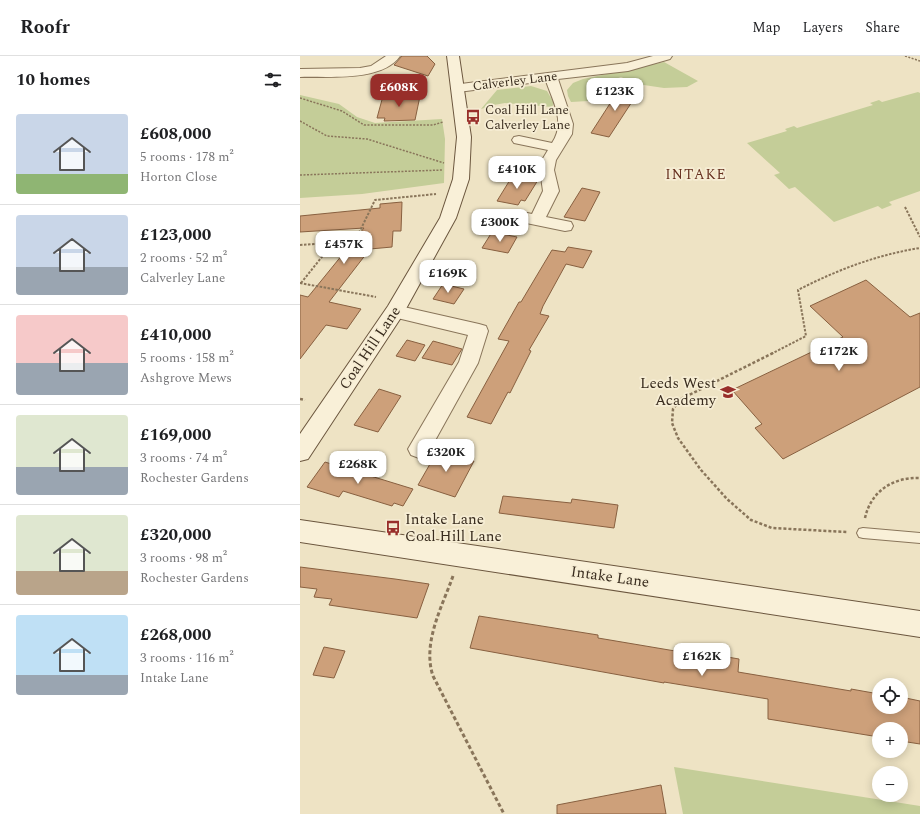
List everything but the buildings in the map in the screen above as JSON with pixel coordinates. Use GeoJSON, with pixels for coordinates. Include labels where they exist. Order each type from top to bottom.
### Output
{"type":"FeatureCollection","features":[{"type":"Feature","properties":{"kind":"street"},"geometry":{"type":"LineString","coordinates":[[300,73],[360,72],[375,69],[394,56]]}},
{"type":"Feature","properties":{"kind":"street","name":"Coal Hill Lane"},"geometry":{"type":"LineString","coordinates":[[300,452],[395,311],[448,218],[461,179],[464,137],[453,56]]}},
{"type":"Feature","properties":{"kind":"street","name":"Calverley Lane"},"geometry":{"type":"LineString","coordinates":[[458,88],[628,67],[666,56]]}},
{"type":"Feature","properties":{"kind":"street"},"geometry":{"type":"LineString","coordinates":[[537,220],[551,191],[548,170],[549,160],[565,134],[566,124],[551,76]]}},
{"type":"Feature","properties":{"kind":"street"},"geometry":{"type":"LineString","coordinates":[[519,140],[557,148]]}},
{"type":"Feature","properties":{"kind":"street"},"geometry":{"type":"LineString","coordinates":[[513,215],[565,226]]}},
{"type":"Feature","properties":{"kind":"street"},"geometry":{"type":"LineString","coordinates":[[395,311],[479,331],[468,363],[419,449]]}},
{"type":"Feature","properties":{"kind":"street","name":"Intake Lane"},"geometry":{"type":"LineString","coordinates":[[300,531],[920,624]]}},
{"type":"Feature","properties":{"kind":"lane"},"geometry":{"type":"LineString","coordinates":[[863,533],[920,538]]}},
{"type":"Feature","properties":{"kind":"path"},"geometry":{"type":"LineString","coordinates":[[904,56],[920,61]]}},
{"type":"Feature","properties":{"kind":"path"},"geometry":{"type":"LineString","coordinates":[[300,98],[342,111],[347,116],[364,125],[433,125],[461,116]]}},
{"type":"Feature","properties":{"kind":"path"},"geometry":{"type":"LineString","coordinates":[[300,121],[327,136],[367,139],[416,153],[462,169]]}},
{"type":"Feature","properties":{"kind":"path"},"geometry":{"type":"LineString","coordinates":[[300,175],[462,169]]}},
{"type":"Feature","properties":{"kind":"path"},"geometry":{"type":"LineString","coordinates":[[300,245],[355,241],[375,200],[456,193]]}},
{"type":"Feature","properties":{"kind":"path"},"geometry":{"type":"LineString","coordinates":[[905,207],[920,237]]}},
{"type":"Feature","properties":{"kind":"path"},"geometry":{"type":"LineString","coordinates":[[334,243],[301,283],[376,297]]}},
{"type":"Feature","properties":{"kind":"path"},"geometry":{"type":"LineString","coordinates":[[920,248],[898,250],[874,256],[839,269],[798,290],[806,336],[681,399],[673,409],[672,423],[678,438],[727,499],[751,520],[772,528],[863,533],[865,512],[874,497],[892,482],[920,478]]}},
{"type":"Feature","properties":{"kind":"path"},"geometry":{"type":"LineString","coordinates":[[300,399],[306,400]]}},
{"type":"Feature","properties":{"kind":"path"},"geometry":{"type":"LineString","coordinates":[[460,555],[433,638],[429,664],[433,676],[504,814]]}},
{"type":"Feature","properties":{"kind":"green space"},"geometry":{"type":"Polygon","coordinates":[[[664,62],[698,81],[687,87],[664,88],[637,84],[621,77],[607,82],[604,89],[606,100],[571,102],[568,96],[567,90],[573,83],[583,79],[664,62]]]}},
{"type":"Feature","properties":{"kind":"green space"},"geometry":{"type":"Polygon","coordinates":[[[531,86],[547,91],[554,103],[552,107],[505,103],[481,109],[497,90],[531,86]]]}},
{"type":"Feature","properties":{"kind":"green space"},"geometry":{"type":"Polygon","coordinates":[[[918,92],[920,93],[920,191],[889,202],[892,205],[882,209],[878,206],[834,222],[795,187],[789,189],[774,175],[780,173],[747,143],[787,131],[785,129],[794,126],[797,128],[873,105],[870,103],[879,100],[882,102],[918,92]]]}},
{"type":"Feature","properties":{"kind":"green space"},"geometry":{"type":"Polygon","coordinates":[[[300,95],[339,104],[357,117],[375,123],[442,119],[445,139],[444,183],[362,194],[300,198],[300,95]]]}},
{"type":"Feature","properties":{"kind":"green space"},"geometry":{"type":"Polygon","coordinates":[[[674,767],[872,798],[872,802],[895,802],[920,806],[920,814],[683,814],[674,767]]]}},
{"type":"Feature","properties":{"kind":"place","name":"Coal Hill Lane Calverley Lane"},"geometry":{"type":"Point","coordinates":[473,117]}},
{"type":"Feature","properties":{"kind":"place","name":"Leeds West Academy"},"geometry":{"type":"Point","coordinates":[728,392]}},
{"type":"Feature","properties":{"kind":"place","name":"Intake Lane Coal Hill Lane"},"geometry":{"type":"Point","coordinates":[393,528]}},
{"type":"Feature","properties":{"kind":"district","name":"INTAKE"},"geometry":{"type":"Point","coordinates":[696,174]}}]}
